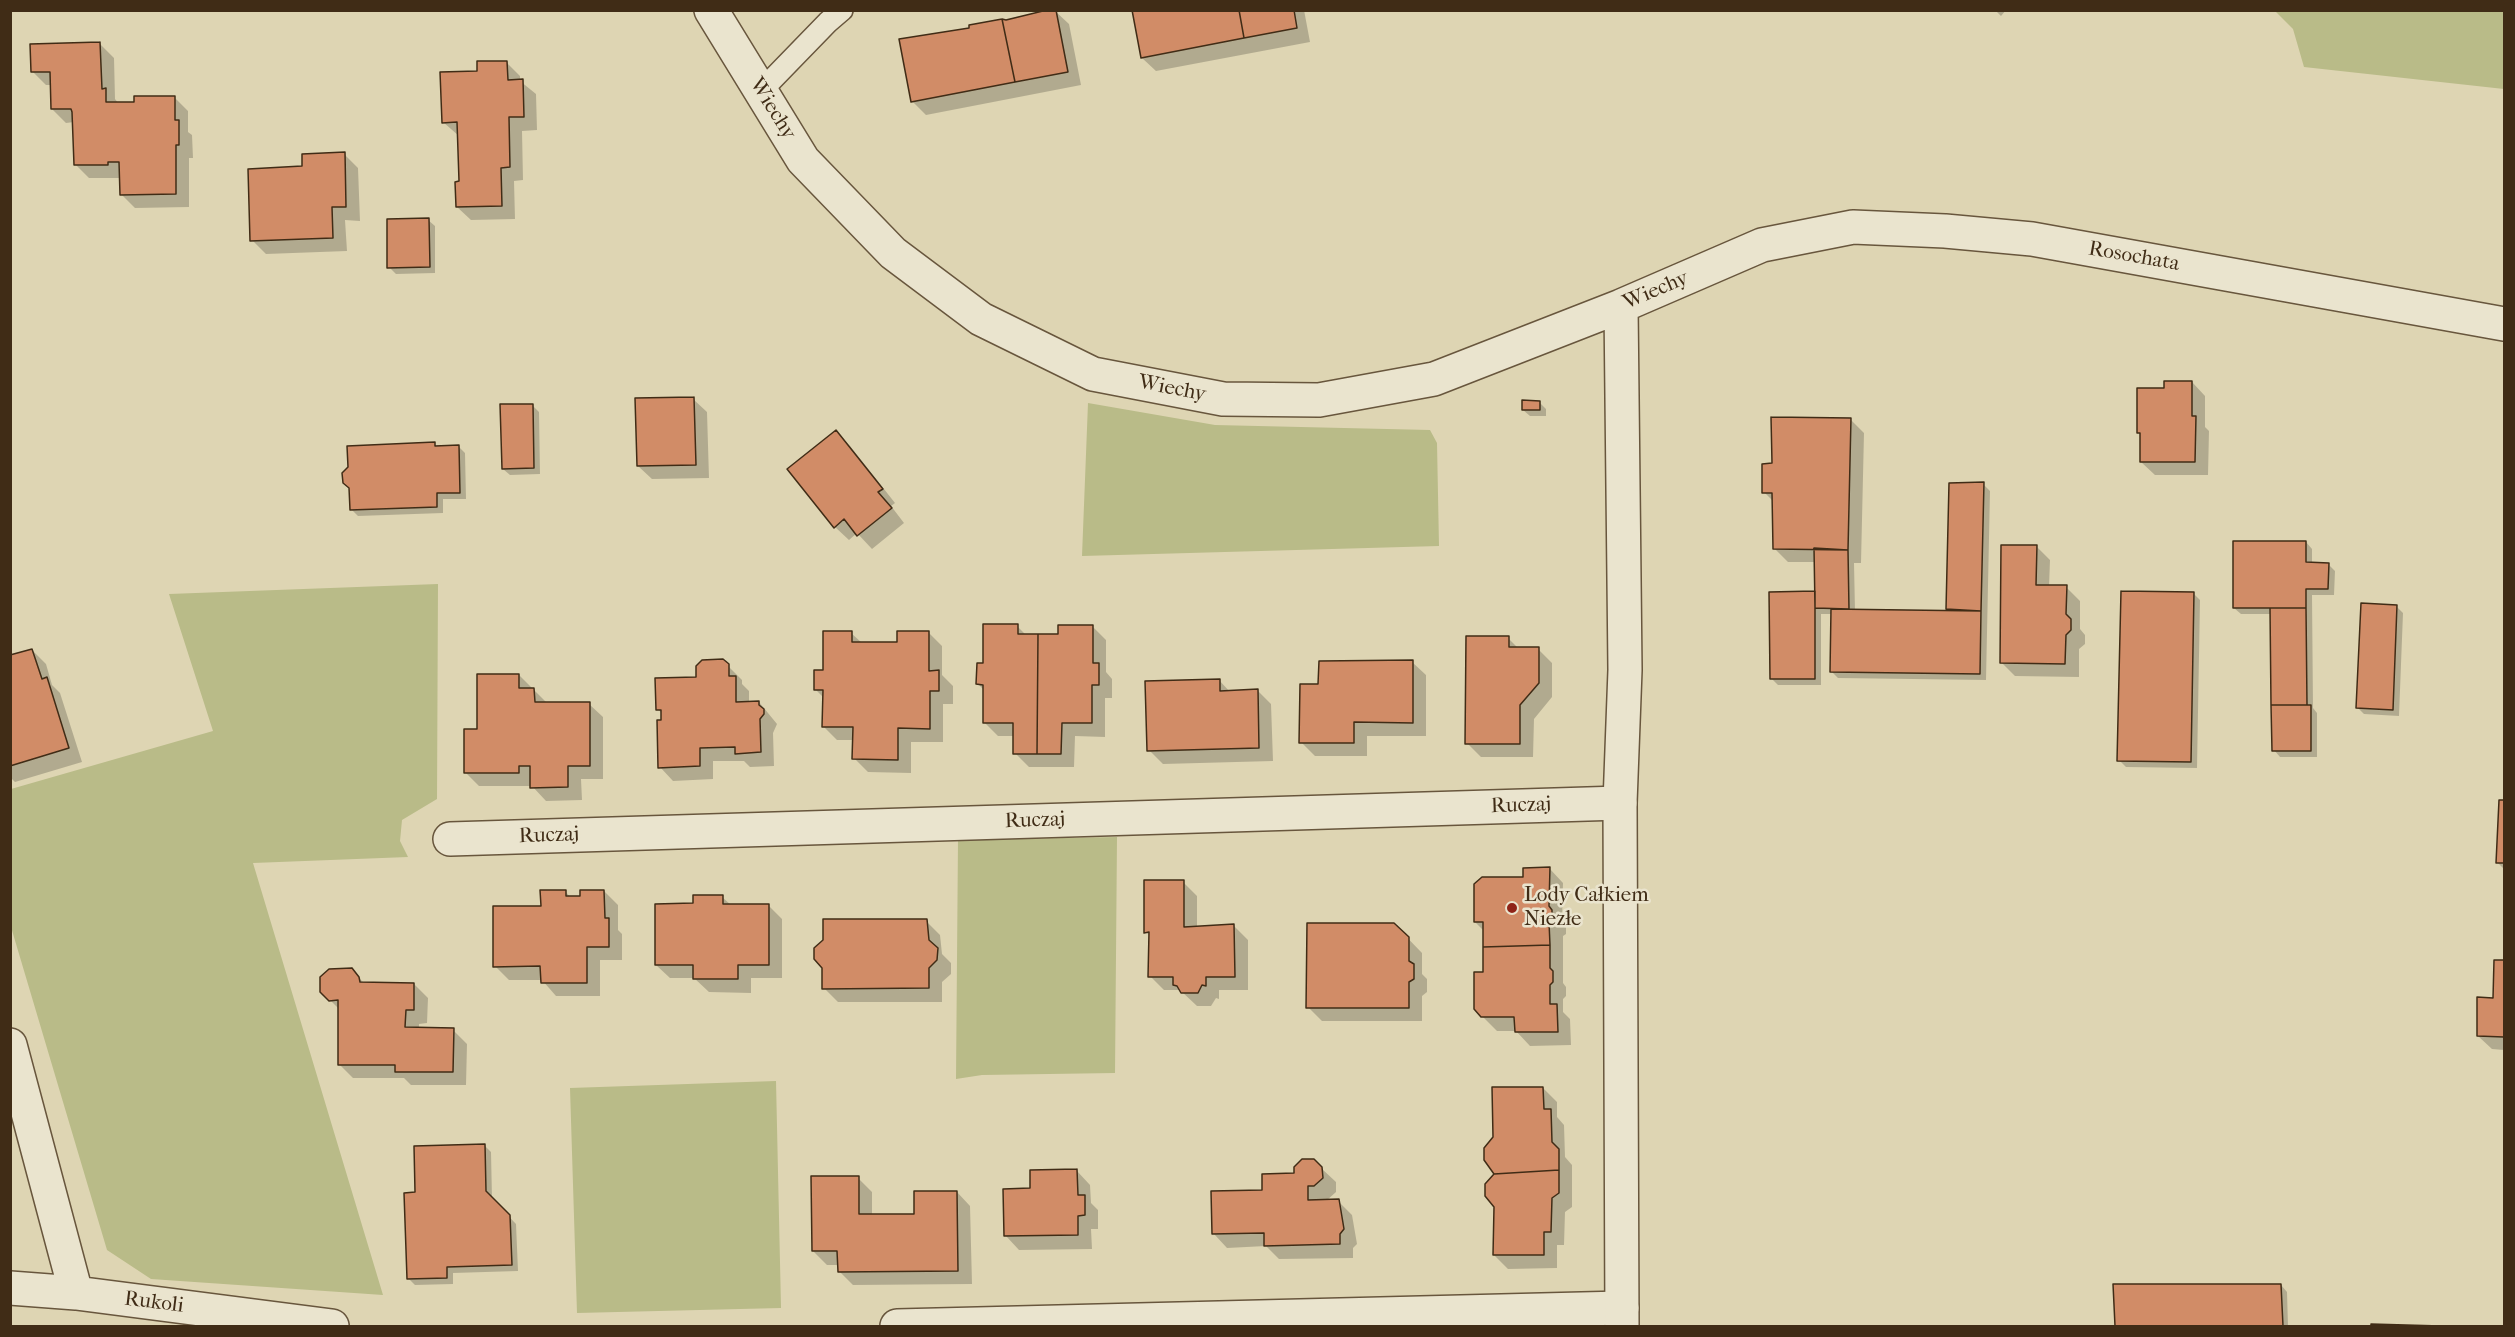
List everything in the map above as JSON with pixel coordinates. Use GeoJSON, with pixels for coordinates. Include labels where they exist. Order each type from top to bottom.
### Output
{"type":"FeatureCollection","features":[{"type":"Feature","properties":{"kind":"street","name":"Wiechy"},"geometry":{"type":"LineString","coordinates":[[711,10],[804,160],[893,253],[981,319],[1093,374],[1223,399],[1319,400],[1434,379],[1621,306],[1762,245]]}},
{"type":"Feature","properties":{"kind":"street","name":"Rosochata"},"geometry":{"type":"LineString","coordinates":[[1762,245],[1853,227],[2032,238],[2505,324]]}},
{"type":"Feature","properties":{"kind":"street"},"geometry":{"type":"LineString","coordinates":[[897,1326],[1622,1317],[1620,804],[1625,670],[1621,306]]}},
{"type":"Feature","properties":{"kind":"street","name":"Ruczaj"},"geometry":{"type":"LineString","coordinates":[[450,839],[1620,804]]}},
{"type":"Feature","properties":{"kind":"street"},"geometry":{"type":"LineString","coordinates":[[10,1045],[76,1293]]}},
{"type":"Feature","properties":{"kind":"street","name":"Rukoli"},"geometry":{"type":"LineString","coordinates":[[10,1288],[76,1293],[332,1326]]}},
{"type":"Feature","properties":{"kind":"lane"},"geometry":{"type":"LineString","coordinates":[[761,91],[842,10]]}},
{"type":"Feature","properties":{"kind":"green space"},"geometry":{"type":"Polygon","coordinates":[[[2275,11],[2504,11],[2504,89],[2304,67],[2293,29],[2275,11]]]}},
{"type":"Feature","properties":{"kind":"green space"},"geometry":{"type":"Polygon","coordinates":[[[1088,403],[1215,425],[1430,430],[1437,443],[1439,546],[1082,556],[1088,403]]]}},
{"type":"Feature","properties":{"kind":"green space"},"geometry":{"type":"Polygon","coordinates":[[[438,584],[437,799],[402,820],[400,841],[408,857],[253,863],[383,1295],[151,1279],[107,1250],[11,927],[11,789],[213,731],[169,594],[438,584]]]}},
{"type":"Feature","properties":{"kind":"green space"},"geometry":{"type":"Polygon","coordinates":[[[1117,837],[1115,1073],[982,1075],[956,1079],[958,840],[1117,837]]]}},
{"type":"Feature","properties":{"kind":"green space"},"geometry":{"type":"Polygon","coordinates":[[[776,1081],[781,1308],[577,1313],[570,1088],[776,1081]]]}},
{"type":"Feature","properties":{"kind":"building"},"geometry":{"type":"Polygon","coordinates":[[[1056,10],[1068,72],[1015,82],[1002,19],[1056,10]]]}},
{"type":"Feature","properties":{"kind":"building"},"geometry":{"type":"Polygon","coordinates":[[[1132,10],[1239,10],[1244,38],[1141,58],[1132,10]]]}},
{"type":"Feature","properties":{"kind":"building"},"geometry":{"type":"Polygon","coordinates":[[[1239,10],[1294,10],[1297,28],[1244,38],[1239,10]]]}},
{"type":"Feature","properties":{"kind":"building"},"geometry":{"type":"Polygon","coordinates":[[[1002,19],[1015,82],[911,102],[899,39],[969,28],[969,25],[1002,19]]]}},
{"type":"Feature","properties":{"kind":"building"},"geometry":{"type":"Polygon","coordinates":[[[100,42],[102,89],[106,88],[106,102],[134,102],[134,96],[175,96],[175,120],[179,120],[179,145],[176,145],[176,194],[120,195],[119,162],[108,162],[108,165],[74,165],[71,109],[51,109],[50,72],[31,72],[30,44],[100,42]]]}},
{"type":"Feature","properties":{"kind":"building"},"geometry":{"type":"Polygon","coordinates":[[[477,61],[507,61],[508,80],[523,79],[524,117],[509,117],[510,167],[501,168],[502,206],[456,207],[455,182],[459,181],[457,122],[442,123],[440,72],[477,71],[477,61]]]}},
{"type":"Feature","properties":{"kind":"building"},"geometry":{"type":"Polygon","coordinates":[[[345,152],[346,207],[332,207],[333,238],[250,241],[248,169],[302,166],[302,154],[345,152]]]}},
{"type":"Feature","properties":{"kind":"building"},"geometry":{"type":"Polygon","coordinates":[[[429,218],[430,267],[387,268],[387,219],[429,218]]]}},
{"type":"Feature","properties":{"kind":"building"},"geometry":{"type":"Polygon","coordinates":[[[2164,381],[2192,381],[2192,416],[2196,416],[2195,462],[2140,462],[2140,433],[2137,433],[2137,388],[2164,388],[2164,381]]]}},
{"type":"Feature","properties":{"kind":"building"},"geometry":{"type":"Polygon","coordinates":[[[694,397],[696,465],[637,466],[635,398],[694,397]]]}},
{"type":"Feature","properties":{"kind":"building"},"geometry":{"type":"Polygon","coordinates":[[[1522,400],[1540,401],[1540,410],[1522,410],[1522,400]]]}},
{"type":"Feature","properties":{"kind":"building"},"geometry":{"type":"Polygon","coordinates":[[[500,404],[533,404],[534,468],[502,469],[500,404]]]}},
{"type":"Feature","properties":{"kind":"building"},"geometry":{"type":"Polygon","coordinates":[[[1771,417],[1851,418],[1848,550],[1773,549],[1772,493],[1762,493],[1762,464],[1772,463],[1771,417]]]}},
{"type":"Feature","properties":{"kind":"building"},"geometry":{"type":"Polygon","coordinates":[[[836,430],[883,489],[878,492],[892,508],[857,536],[844,519],[834,528],[787,469],[836,430]]]}},
{"type":"Feature","properties":{"kind":"building"},"geometry":{"type":"Polygon","coordinates":[[[435,442],[435,446],[459,445],[460,493],[437,493],[437,507],[350,510],[349,488],[343,483],[342,473],[348,467],[347,446],[435,442]]]}},
{"type":"Feature","properties":{"kind":"building"},"geometry":{"type":"Polygon","coordinates":[[[1984,482],[1981,611],[1946,609],[1949,483],[1984,482]]]}},
{"type":"Feature","properties":{"kind":"building"},"geometry":{"type":"Polygon","coordinates":[[[2233,541],[2306,541],[2306,562],[2329,563],[2328,589],[2306,589],[2306,608],[2233,608],[2233,541]]]}},
{"type":"Feature","properties":{"kind":"building"},"geometry":{"type":"Polygon","coordinates":[[[2001,545],[2037,545],[2036,585],[2067,585],[2066,614],[2071,619],[2071,630],[2066,635],[2065,664],[2000,663],[2001,545]]]}},
{"type":"Feature","properties":{"kind":"building"},"geometry":{"type":"Polygon","coordinates":[[[1814,548],[1848,550],[1849,609],[1815,608],[1814,548]]]}},
{"type":"Feature","properties":{"kind":"building"},"geometry":{"type":"Polygon","coordinates":[[[1815,591],[1815,679],[1770,679],[1769,592],[1815,591]]]}},
{"type":"Feature","properties":{"kind":"building"},"geometry":{"type":"Polygon","coordinates":[[[2121,591],[2194,592],[2191,762],[2117,761],[2121,591]]]}},
{"type":"Feature","properties":{"kind":"building"},"geometry":{"type":"Polygon","coordinates":[[[2361,603],[2397,605],[2393,710],[2356,708],[2361,603]]]}},
{"type":"Feature","properties":{"kind":"building"},"geometry":{"type":"Polygon","coordinates":[[[2270,608],[2306,608],[2307,705],[2271,705],[2270,608]]]}},
{"type":"Feature","properties":{"kind":"building"},"geometry":{"type":"Polygon","coordinates":[[[1831,609],[1981,611],[1980,674],[1830,672],[1831,609]]]}},
{"type":"Feature","properties":{"kind":"building"},"geometry":{"type":"Polygon","coordinates":[[[983,624],[1018,624],[1018,634],[1038,634],[1037,754],[1013,754],[1013,723],[983,723],[983,685],[976,684],[977,663],[983,663],[983,624]]]}},
{"type":"Feature","properties":{"kind":"building"},"geometry":{"type":"Polygon","coordinates":[[[1058,625],[1093,625],[1093,663],[1099,663],[1099,685],[1092,685],[1092,723],[1062,723],[1061,754],[1037,754],[1038,634],[1058,634],[1058,625]]]}},
{"type":"Feature","properties":{"kind":"building"},"geometry":{"type":"Polygon","coordinates":[[[823,631],[852,631],[852,642],[897,642],[897,631],[929,631],[929,671],[939,670],[939,691],[930,691],[930,729],[898,728],[898,760],[852,759],[853,727],[822,727],[823,690],[814,690],[814,670],[823,670],[823,631]]]}},
{"type":"Feature","properties":{"kind":"building"},"geometry":{"type":"Polygon","coordinates":[[[1466,636],[1509,636],[1509,647],[1539,647],[1539,683],[1520,705],[1520,744],[1465,744],[1466,636]]]}},
{"type":"Feature","properties":{"kind":"building"},"geometry":{"type":"Polygon","coordinates":[[[32,649],[42,679],[47,677],[69,748],[10,766],[10,655],[32,649]]]}},
{"type":"Feature","properties":{"kind":"building"},"geometry":{"type":"Polygon","coordinates":[[[723,659],[729,664],[729,676],[736,676],[736,702],[759,701],[759,705],[764,709],[764,714],[760,719],[761,752],[735,754],[735,747],[700,748],[700,766],[658,768],[657,720],[661,720],[661,710],[656,710],[655,678],[696,677],[696,666],[702,660],[723,659]]]}},
{"type":"Feature","properties":{"kind":"building"},"geometry":{"type":"Polygon","coordinates":[[[1413,660],[1413,723],[1354,722],[1354,743],[1299,743],[1300,684],[1318,684],[1319,661],[1413,660]]]}},
{"type":"Feature","properties":{"kind":"building"},"geometry":{"type":"Polygon","coordinates":[[[477,674],[519,674],[519,688],[534,688],[535,702],[590,702],[590,766],[568,766],[568,787],[530,788],[530,766],[519,766],[519,773],[464,773],[464,729],[477,729],[477,674]]]}},
{"type":"Feature","properties":{"kind":"building"},"geometry":{"type":"Polygon","coordinates":[[[1220,679],[1220,691],[1258,689],[1259,748],[1147,751],[1145,681],[1220,679]]]}},
{"type":"Feature","properties":{"kind":"building"},"geometry":{"type":"Polygon","coordinates":[[[2271,705],[2311,705],[2311,751],[2272,751],[2271,705]]]}},
{"type":"Feature","properties":{"kind":"building"},"geometry":{"type":"Polygon","coordinates":[[[2499,800],[2504,800],[2504,863],[2496,863],[2499,800]]]}},
{"type":"Feature","properties":{"kind":"building","name":"Lody Całkiem Niezłe"},"geometry":{"type":"Polygon","coordinates":[[[1550,867],[1549,906],[1552,910],[1552,920],[1549,922],[1550,945],[1483,947],[1483,922],[1474,922],[1474,884],[1482,877],[1523,877],[1523,868],[1550,867]]]}},
{"type":"Feature","properties":{"kind":"building"},"geometry":{"type":"Polygon","coordinates":[[[1144,880],[1184,880],[1184,927],[1234,924],[1235,977],[1206,977],[1206,986],[1202,985],[1198,993],[1181,993],[1177,986],[1173,985],[1173,977],[1148,977],[1149,932],[1144,933],[1144,880]]]}},
{"type":"Feature","properties":{"kind":"building"},"geometry":{"type":"Polygon","coordinates":[[[540,890],[566,890],[566,896],[580,896],[580,890],[604,890],[605,918],[609,918],[609,947],[587,947],[587,983],[541,983],[540,966],[493,967],[493,906],[541,906],[540,890]]]}},
{"type":"Feature","properties":{"kind":"building"},"geometry":{"type":"Polygon","coordinates":[[[693,895],[723,895],[723,904],[769,904],[769,965],[738,965],[738,979],[693,979],[693,965],[655,965],[655,904],[693,903],[693,895]]]}},
{"type":"Feature","properties":{"kind":"building"},"geometry":{"type":"Polygon","coordinates":[[[823,919],[927,919],[929,940],[938,948],[937,960],[929,968],[929,988],[822,989],[822,968],[814,959],[814,948],[823,940],[823,919]]]}},
{"type":"Feature","properties":{"kind":"building"},"geometry":{"type":"Polygon","coordinates":[[[1307,923],[1394,923],[1409,937],[1409,961],[1414,964],[1414,979],[1409,982],[1409,1008],[1306,1008],[1307,923]]]}},
{"type":"Feature","properties":{"kind":"building"},"geometry":{"type":"Polygon","coordinates":[[[1550,945],[1550,968],[1553,971],[1553,982],[1550,985],[1550,1004],[1557,1004],[1558,1032],[1515,1032],[1514,1017],[1481,1017],[1474,1009],[1474,972],[1483,972],[1483,947],[1550,945]]]}},
{"type":"Feature","properties":{"kind":"building"},"geometry":{"type":"Polygon","coordinates":[[[2494,960],[2504,960],[2504,1037],[2477,1036],[2477,997],[2493,998],[2494,960]]]}},
{"type":"Feature","properties":{"kind":"building"},"geometry":{"type":"Polygon","coordinates":[[[352,968],[360,982],[414,983],[414,1010],[406,1010],[405,1027],[454,1028],[453,1072],[395,1072],[395,1065],[338,1065],[338,1000],[329,1001],[320,992],[320,977],[329,969],[352,968]]]}},
{"type":"Feature","properties":{"kind":"building"},"geometry":{"type":"Polygon","coordinates":[[[1492,1087],[1543,1087],[1544,1109],[1551,1109],[1552,1142],[1559,1149],[1559,1170],[1494,1174],[1484,1160],[1484,1148],[1493,1137],[1492,1087]]]}},
{"type":"Feature","properties":{"kind":"building"},"geometry":{"type":"Polygon","coordinates":[[[485,1144],[486,1191],[510,1215],[512,1265],[447,1267],[447,1278],[407,1279],[404,1193],[415,1192],[414,1146],[485,1144]]]}},
{"type":"Feature","properties":{"kind":"building"},"geometry":{"type":"Polygon","coordinates":[[[1302,1159],[1314,1159],[1322,1167],[1323,1178],[1314,1186],[1308,1186],[1308,1200],[1339,1199],[1344,1229],[1340,1234],[1340,1244],[1264,1246],[1264,1233],[1212,1234],[1211,1191],[1262,1190],[1262,1174],[1294,1173],[1294,1167],[1302,1159]]]}},
{"type":"Feature","properties":{"kind":"building"},"geometry":{"type":"Polygon","coordinates":[[[1077,1169],[1078,1195],[1085,1195],[1085,1215],[1078,1216],[1078,1235],[1004,1236],[1003,1189],[1030,1188],[1030,1170],[1077,1169]]]}},
{"type":"Feature","properties":{"kind":"building"},"geometry":{"type":"Polygon","coordinates":[[[1559,1170],[1559,1193],[1552,1198],[1551,1232],[1544,1232],[1544,1255],[1493,1255],[1494,1207],[1485,1196],[1485,1184],[1494,1174],[1559,1170]]]}},
{"type":"Feature","properties":{"kind":"building"},"geometry":{"type":"Polygon","coordinates":[[[811,1176],[859,1176],[859,1214],[914,1214],[914,1191],[957,1191],[958,1271],[838,1272],[837,1251],[812,1251],[811,1176]]]}},
{"type":"Feature","properties":{"kind":"building"},"geometry":{"type":"Polygon","coordinates":[[[2113,1284],[2281,1284],[2283,1326],[2115,1326],[2113,1284]]]}},
{"type":"Feature","properties":{"kind":"building"},"geometry":{"type":"Polygon","coordinates":[[[2371,1324],[2441,1326],[2371,1326],[2371,1324]]]}},
{"type":"Feature","properties":{"kind":"place","name":"Lody Całkiem Niezłe"},"geometry":{"type":"Point","coordinates":[1512,908]}}]}
